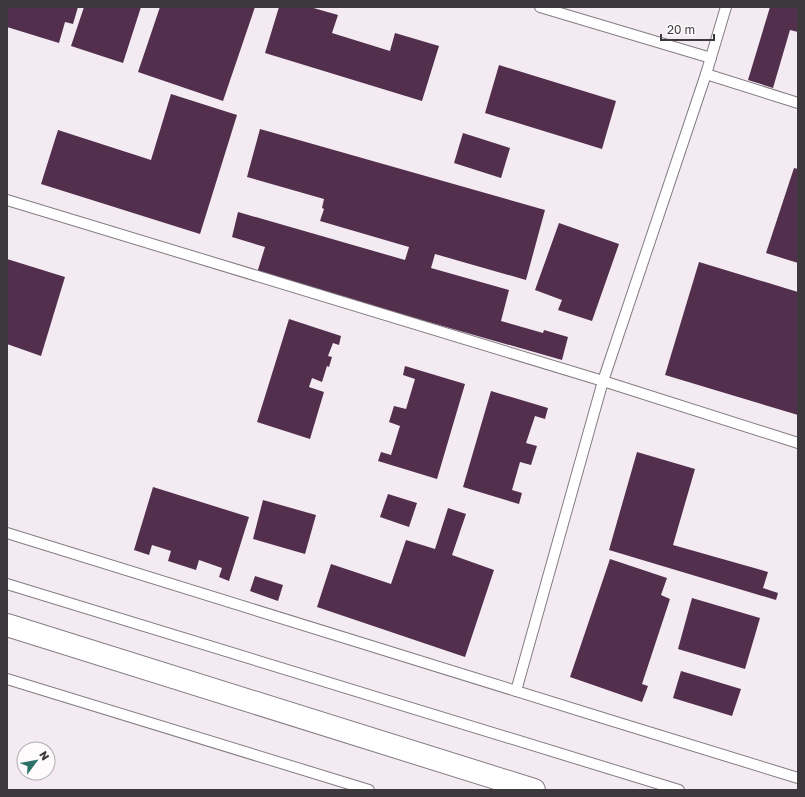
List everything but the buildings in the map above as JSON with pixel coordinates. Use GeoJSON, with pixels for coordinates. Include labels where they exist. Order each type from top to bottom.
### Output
{"type":"FeatureCollection","features":[{"type":"Feature","properties":{"kind":"street"},"geometry":{"type":"LineString","coordinates":[[7,625],[534,790]]}},
{"type":"Feature","properties":{"kind":"lane"},"geometry":{"type":"LineString","coordinates":[[540,7],[710,58]]}},
{"type":"Feature","properties":{"kind":"lane"},"geometry":{"type":"LineString","coordinates":[[516,691],[603,381],[706,74],[726,7]]}},
{"type":"Feature","properties":{"kind":"lane"},"geometry":{"type":"LineString","coordinates":[[706,74],[798,104]]}},
{"type":"Feature","properties":{"kind":"lane"},"geometry":{"type":"LineString","coordinates":[[7,200],[603,381],[798,442]]}},
{"type":"Feature","properties":{"kind":"lane"},"geometry":{"type":"LineString","coordinates":[[7,533],[798,778]]}},
{"type":"Feature","properties":{"kind":"lane"},"geometry":{"type":"LineString","coordinates":[[7,584],[679,790]]}},
{"type":"Feature","properties":{"kind":"lane"},"geometry":{"type":"LineString","coordinates":[[7,679],[369,790]]}}]}
